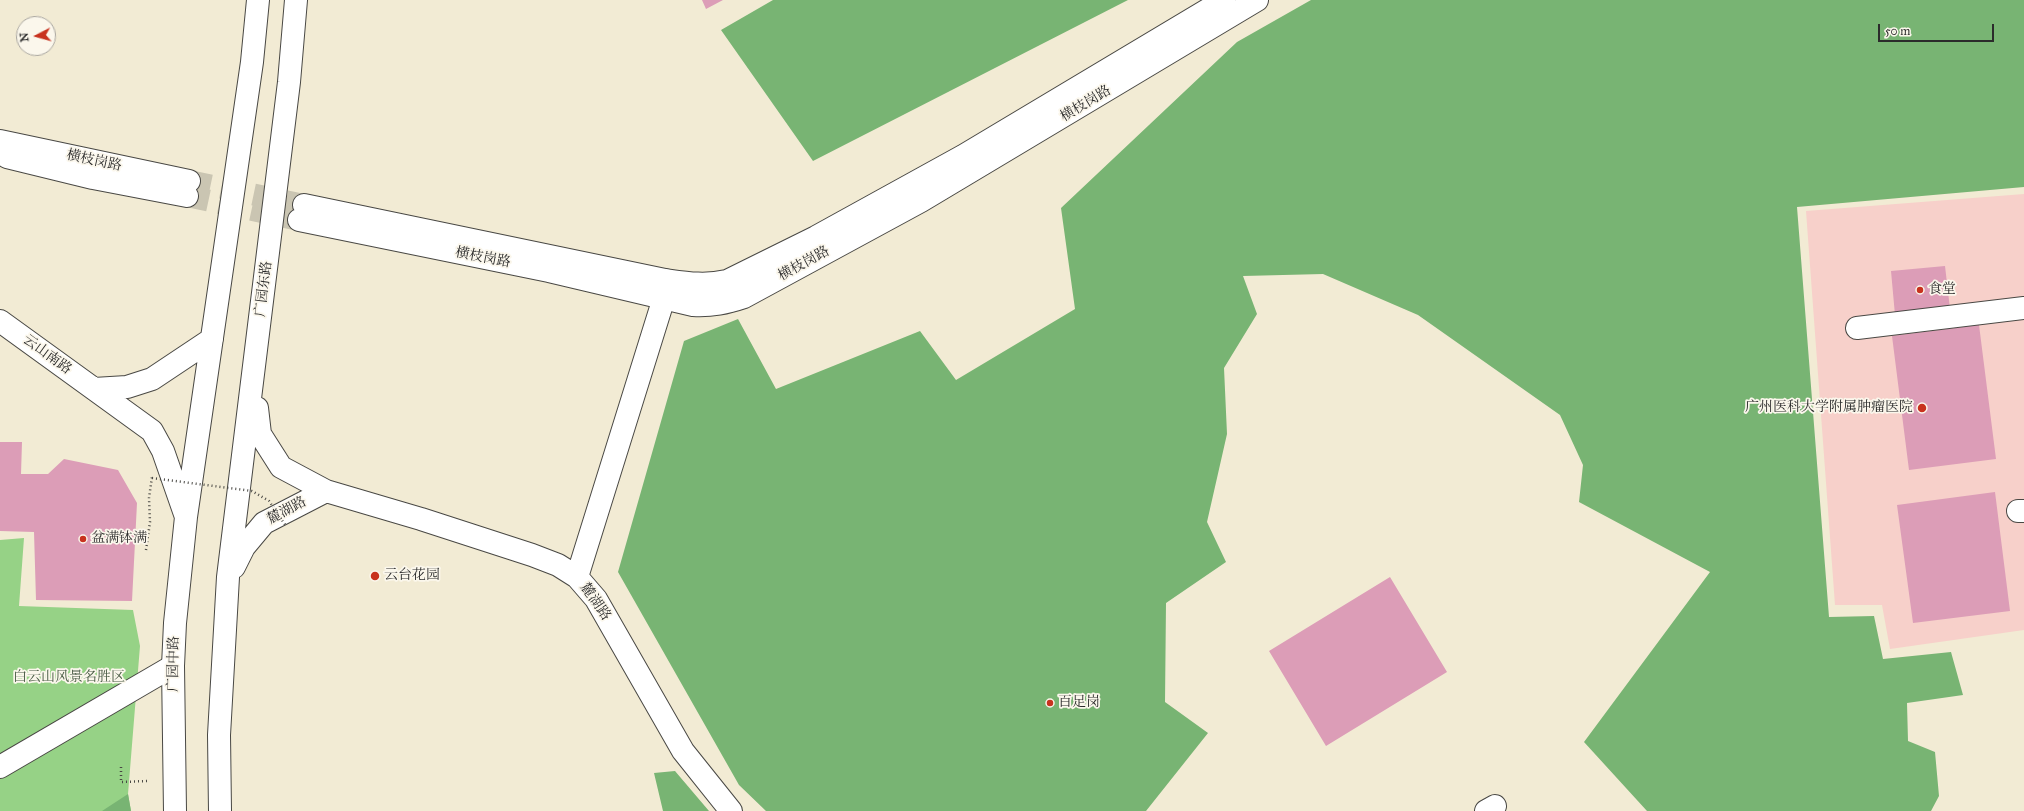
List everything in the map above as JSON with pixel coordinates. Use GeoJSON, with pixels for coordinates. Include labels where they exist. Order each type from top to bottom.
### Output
{"type":"FeatureCollection","features":[{"type":"Feature","properties":{"kind":"main road"},"geometry":{"type":"LineString","coordinates":[[186,517],[252,62],[258,0]]}},
{"type":"Feature","properties":{"kind":"main road","name":"广园东路"},"geometry":{"type":"LineString","coordinates":[[228,577],[289,82],[296,0]]}},
{"type":"Feature","properties":{"kind":"main road","name":"横枝岗路"},"geometry":{"type":"LineString","coordinates":[[667,290],[727,282],[754,269],[963,156],[1224,0]]}},
{"type":"Feature","properties":{"kind":"main road","name":"横枝岗路"},"geometry":{"type":"LineString","coordinates":[[302,212],[667,290],[709,306],[722,304],[744,297],[921,201],[1257,0]]}},
{"type":"Feature","properties":{"kind":"main road","name":"横枝岗路"},"geometry":{"type":"LineString","coordinates":[[0,141],[188,188],[93,178],[0,156]]}},
{"type":"Feature","properties":{"kind":"main road"},"geometry":{"type":"LineString","coordinates":[[577,577],[667,290]]}},
{"type":"Feature","properties":{"kind":"main road"},"geometry":{"type":"LineString","coordinates":[[1857,328],[2024,308]]}},
{"type":"Feature","properties":{"kind":"main road","name":"云山南路"},"geometry":{"type":"LineString","coordinates":[[0,321],[152,431],[163,450],[186,517]]}},
{"type":"Feature","properties":{"kind":"main road"},"geometry":{"type":"LineString","coordinates":[[94,389],[127,387],[152,379],[212,339]]}},
{"type":"Feature","properties":{"kind":"main road","name":"麓湖路"},"geometry":{"type":"LineString","coordinates":[[253,383],[260,434],[280,467],[326,491],[421,519],[532,555],[558,565],[577,577],[596,599],[683,750],[703,778],[731,811]]}},
{"type":"Feature","properties":{"kind":"main road","name":"麓湖路"},"geometry":{"type":"LineString","coordinates":[[228,577],[244,547],[264,523],[326,491]]}},
{"type":"Feature","properties":{"kind":"main road","name":"广园中路"},"geometry":{"type":"LineString","coordinates":[[175,811],[173,666],[175,624],[186,517]]}},
{"type":"Feature","properties":{"kind":"main road"},"geometry":{"type":"LineString","coordinates":[[220,811],[219,735],[228,577]]}},
{"type":"Feature","properties":{"kind":"main road"},"geometry":{"type":"LineString","coordinates":[[0,767],[173,666]]}},
{"type":"Feature","properties":{"kind":"path"},"geometry":{"type":"LineString","coordinates":[[146,550],[150,522],[148,498],[152,478],[150,472]]}},
{"type":"Feature","properties":{"kind":"path"},"geometry":{"type":"LineString","coordinates":[[152,478],[252,491],[269,502],[286,526]]}},
{"type":"Feature","properties":{"kind":"path"},"geometry":{"type":"LineString","coordinates":[[121,768],[121,782],[148,781]]}},
{"type":"Feature","properties":{"kind":"shaded area","name":"广州医科大学附属肿瘤医院"},"geometry":{"type":"Polygon","coordinates":[[[2024,194],[2024,630],[1890,649],[1882,605],[1835,605],[1806,211],[2024,194]]]}},
{"type":"Feature","properties":{"kind":"green space"},"geometry":{"type":"Polygon","coordinates":[[[773,0],[1128,0],[813,161],[721,30],[773,0]]]}},
{"type":"Feature","properties":{"kind":"green space"},"geometry":{"type":"Polygon","coordinates":[[[1311,0],[2024,0],[2024,187],[1797,207],[1829,617],[1874,616],[1883,659],[1951,652],[1963,695],[1907,703],[1908,741],[1935,752],[1939,796],[1931,811],[1647,811],[1584,742],[1710,572],[1579,502],[1583,465],[1560,415],[1418,315],[1323,274],[1243,276],[1257,314],[1224,368],[1227,434],[1207,522],[1226,562],[1166,603],[1165,702],[1208,733],[1146,811],[766,811],[739,785],[618,572],[684,341],[738,319],[776,389],[920,331],[956,380],[1075,309],[1061,208],[1237,42],[1311,0]]]}},
{"type":"Feature","properties":{"kind":"green space","name":"白云山风景名胜区"},"geometry":{"type":"Polygon","coordinates":[[[24,538],[19,606],[133,610],[140,646],[128,794],[131,811],[0,811],[0,540],[24,538]]]}},
{"type":"Feature","properties":{"kind":"green space"},"geometry":{"type":"Polygon","coordinates":[[[675,771],[709,811],[663,811],[654,773],[675,771]]]}},
{"type":"Feature","properties":{"kind":"green space"},"geometry":{"type":"Polygon","coordinates":[[[128,794],[131,811],[102,811],[128,794]]]}},
{"type":"Feature","properties":{"kind":"building"},"geometry":{"type":"Polygon","coordinates":[[[702,0],[723,0],[706,9],[702,0]]]}},
{"type":"Feature","properties":{"kind":"building","name":"食堂"},"geometry":{"type":"Polygon","coordinates":[[[1945,266],[1950,309],[1895,315],[1891,271],[1945,266]]]}},
{"type":"Feature","properties":{"kind":"building"},"geometry":{"type":"Polygon","coordinates":[[[1979,325],[1996,459],[1909,470],[1892,336],[1979,325]]]}},
{"type":"Feature","properties":{"kind":"building"},"geometry":{"type":"Polygon","coordinates":[[[0,442],[22,442],[21,474],[48,474],[64,459],[118,470],[137,503],[132,601],[36,600],[34,532],[0,531],[0,442]]]}},
{"type":"Feature","properties":{"kind":"building"},"geometry":{"type":"Polygon","coordinates":[[[1995,492],[2010,611],[1913,623],[1897,505],[1995,492]]]}},
{"type":"Feature","properties":{"kind":"building"},"geometry":{"type":"Polygon","coordinates":[[[1390,577],[1447,672],[1326,746],[1269,651],[1390,577]]]}},
{"type":"Feature","properties":{"kind":"tunnel"},"geometry":{"type":"LineString","coordinates":[[189,181],[304,205]]}},
{"type":"Feature","properties":{"kind":"tunnel"},"geometry":{"type":"LineString","coordinates":[[187,196],[299,220]]}},
{"type":"Feature","properties":{"kind":"place","name":"食堂"},"geometry":{"type":"Point","coordinates":[1920,290]}},
{"type":"Feature","properties":{"kind":"place","name":"广州医科大学附属肿瘤医院"},"geometry":{"type":"Point","coordinates":[1922,408]}},
{"type":"Feature","properties":{"kind":"place","name":"盆满钵满"},"geometry":{"type":"Point","coordinates":[83,539]}},
{"type":"Feature","properties":{"kind":"place","name":"云台花园"},"geometry":{"type":"Point","coordinates":[375,576]}},
{"type":"Feature","properties":{"kind":"place","name":"百足岗"},"geometry":{"type":"Point","coordinates":[1050,703]}}]}
